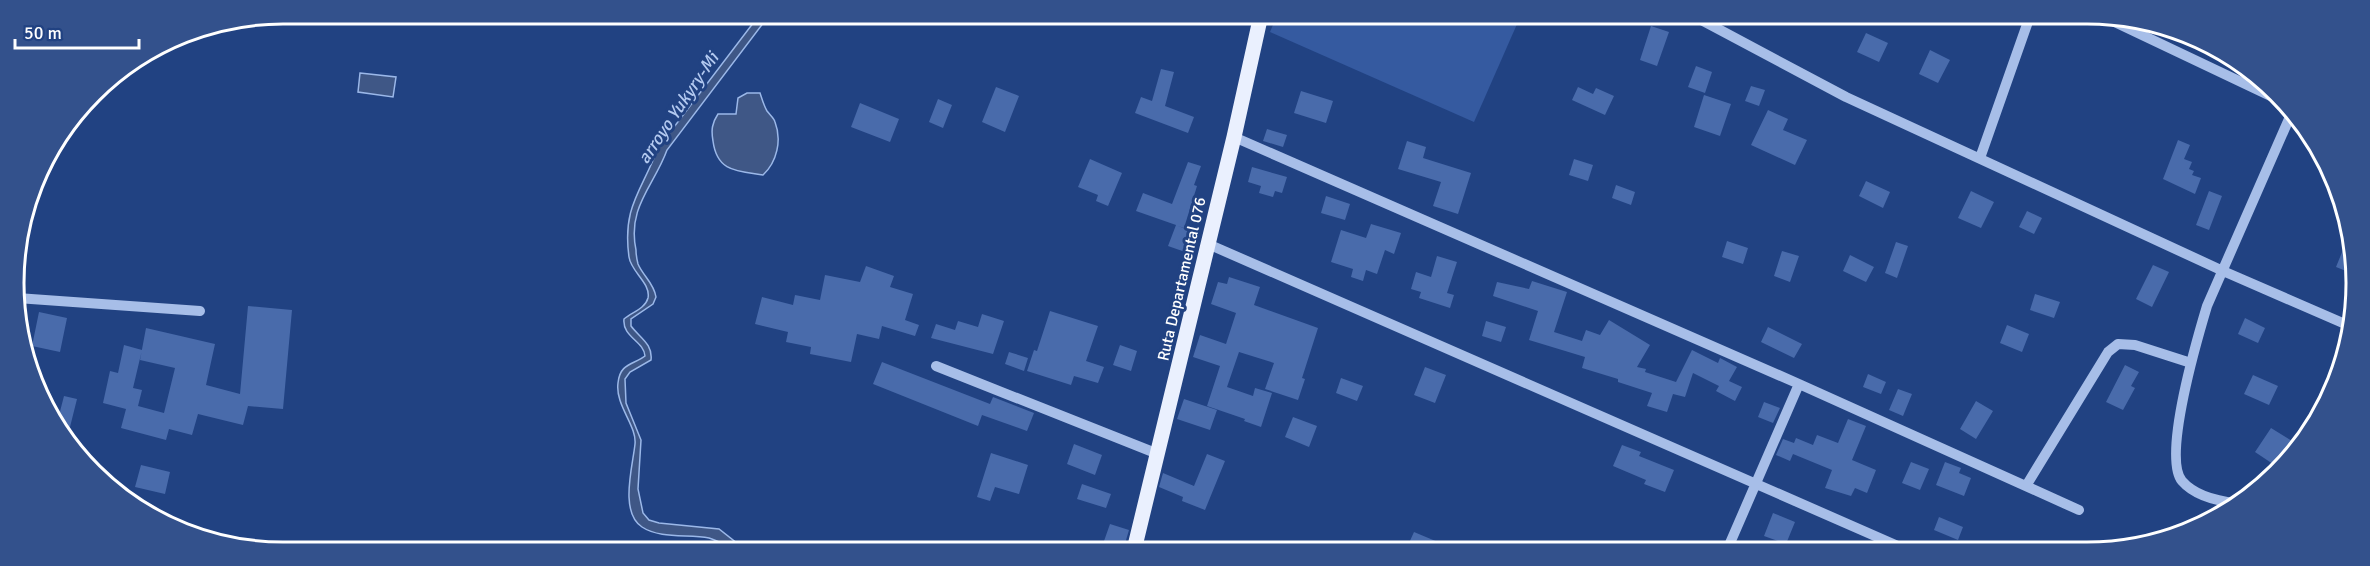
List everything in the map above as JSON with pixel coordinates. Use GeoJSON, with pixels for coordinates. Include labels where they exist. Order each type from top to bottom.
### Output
{"type":"FeatureCollection","features":[{"type":"Feature","properties":{"kind":"main road","name":"Ruta Departamental 076"},"geometry":{"type":"LineString","coordinates":[[1136,542],[1259,24]]}},
{"type":"Feature","properties":{"kind":"street"},"geometry":{"type":"LineString","coordinates":[[1709,24],[1846,97],[2223,271],[2343,323]]}},
{"type":"Feature","properties":{"kind":"street"},"geometry":{"type":"LineString","coordinates":[[1980,158],[2027,24]]}},
{"type":"Feature","properties":{"kind":"street"},"geometry":{"type":"LineString","coordinates":[[2124,27],[2262,92]]}},
{"type":"Feature","properties":{"kind":"street"},"geometry":{"type":"LineString","coordinates":[[2226,501],[2205,497],[2181,480],[2175,460],[2182,405],[2191,363],[2208,306],[2288,120]]}},
{"type":"Feature","properties":{"kind":"street"},"geometry":{"type":"LineString","coordinates":[[1234,137],[1800,384],[2079,510]]}},
{"type":"Feature","properties":{"kind":"street"},"geometry":{"type":"LineString","coordinates":[[1208,244],[1889,542]]}},
{"type":"Feature","properties":{"kind":"street"},"geometry":{"type":"LineString","coordinates":[[25,299],[200,311]]}},
{"type":"Feature","properties":{"kind":"street"},"geometry":{"type":"LineString","coordinates":[[2026,486],[2108,352],[2118,344],[2135,345],[2191,363]]}},
{"type":"Feature","properties":{"kind":"street"},"geometry":{"type":"LineString","coordinates":[[936,366],[1158,454]]}},
{"type":"Feature","properties":{"kind":"street"},"geometry":{"type":"LineString","coordinates":[[1731,542],[1800,384]]}},
{"type":"Feature","properties":{"kind":"shaded area"},"geometry":{"type":"Polygon","coordinates":[[[752,24],[762,24],[667,150],[638,209],[634,235],[637,261],[656,297],[653,304],[631,319],[631,326],[648,345],[651,360],[630,372],[625,379],[626,403],[641,440],[638,489],[643,513],[649,520],[659,523],[719,529],[735,542],[719,542],[709,538],[666,535],[649,531],[635,520],[631,511],[629,488],[635,437],[620,399],[618,383],[624,368],[645,356],[641,346],[626,330],[624,319],[641,308],[648,298],[648,293],[647,287],[633,268],[629,257],[628,224],[635,200],[658,148],[752,24]]]}},
{"type":"Feature","properties":{"kind":"shaded area"},"geometry":{"type":"Polygon","coordinates":[[[1273,24],[1517,24],[1474,122],[1270,32],[1273,24]]]}},
{"type":"Feature","properties":{"kind":"shaded area"},"geometry":{"type":"Polygon","coordinates":[[[360,73],[396,77],[393,97],[358,92],[360,73]]]}},
{"type":"Feature","properties":{"kind":"shaded area"},"geometry":{"type":"Polygon","coordinates":[[[747,93],[760,93],[777,129],[778,143],[775,157],[763,175],[737,171],[724,164],[715,151],[713,141],[712,127],[718,114],[736,114],[738,98],[747,93]]]}},
{"type":"Feature","properties":{"kind":"building"},"geometry":{"type":"Polygon","coordinates":[[[1651,26],[1669,32],[1657,66],[1640,60],[1651,26]]]}},
{"type":"Feature","properties":{"kind":"building"},"geometry":{"type":"Polygon","coordinates":[[[1866,33],[1888,43],[1879,62],[1857,52],[1866,33]]]}},
{"type":"Feature","properties":{"kind":"building"},"geometry":{"type":"Polygon","coordinates":[[[1930,50],[1950,60],[1938,83],[1919,74],[1930,50]]]}},
{"type":"Feature","properties":{"kind":"building"},"geometry":{"type":"Polygon","coordinates":[[[1696,66],[1712,72],[1705,93],[1688,87],[1696,66]]]}},
{"type":"Feature","properties":{"kind":"building"},"geometry":{"type":"Polygon","coordinates":[[[1161,69],[1174,72],[1165,106],[1194,117],[1188,133],[1135,113],[1141,97],[1152,101],[1161,69]]]}},
{"type":"Feature","properties":{"kind":"building"},"geometry":{"type":"Polygon","coordinates":[[[1751,86],[1765,90],[1759,106],[1745,101],[1751,86]]]}},
{"type":"Feature","properties":{"kind":"building"},"geometry":{"type":"Polygon","coordinates":[[[996,87],[1019,96],[1005,132],[982,122],[996,87]]]}},
{"type":"Feature","properties":{"kind":"building"},"geometry":{"type":"Polygon","coordinates":[[[1578,87],[1593,94],[1596,88],[1614,96],[1605,115],[1572,100],[1578,87]]]}},
{"type":"Feature","properties":{"kind":"building"},"geometry":{"type":"Polygon","coordinates":[[[1301,91],[1333,101],[1326,123],[1294,113],[1301,91]]]}},
{"type":"Feature","properties":{"kind":"building"},"geometry":{"type":"Polygon","coordinates":[[[1704,95],[1731,104],[1720,136],[1694,127],[1704,95]]]}},
{"type":"Feature","properties":{"kind":"building"},"geometry":{"type":"Polygon","coordinates":[[[938,99],[952,105],[943,128],[929,122],[938,99]]]}},
{"type":"Feature","properties":{"kind":"building"},"geometry":{"type":"Polygon","coordinates":[[[860,103],[899,119],[890,142],[851,127],[860,103]]]}},
{"type":"Feature","properties":{"kind":"building"},"geometry":{"type":"Polygon","coordinates":[[[1768,110],[1788,119],[1783,130],[1807,140],[1795,165],[1751,145],[1768,110]]]}},
{"type":"Feature","properties":{"kind":"building"},"geometry":{"type":"Polygon","coordinates":[[[1267,129],[1287,135],[1283,147],[1263,141],[1267,129]]]}},
{"type":"Feature","properties":{"kind":"building"},"geometry":{"type":"Polygon","coordinates":[[[2178,140],[2190,145],[2184,159],[2192,162],[2189,169],[2194,171],[2192,175],[2201,178],[2195,194],[2163,179],[2178,140]]]}},
{"type":"Feature","properties":{"kind":"building"},"geometry":{"type":"Polygon","coordinates":[[[1407,141],[1426,147],[1423,158],[1471,173],[1458,214],[1433,206],[1441,182],[1398,169],[1407,141]]]}},
{"type":"Feature","properties":{"kind":"building"},"geometry":{"type":"Polygon","coordinates":[[[1090,159],[1122,173],[1108,206],[1096,201],[1098,195],[1078,187],[1090,159]]]}},
{"type":"Feature","properties":{"kind":"building"},"geometry":{"type":"Polygon","coordinates":[[[1574,159],[1593,165],[1588,181],[1569,175],[1574,159]]]}},
{"type":"Feature","properties":{"kind":"building"},"geometry":{"type":"Polygon","coordinates":[[[1188,162],[1201,166],[1184,228],[1178,226],[1196,233],[1188,253],[1168,246],[1176,225],[1136,211],[1143,193],[1172,204],[1188,162]]]}},
{"type":"Feature","properties":{"kind":"building"},"geometry":{"type":"Polygon","coordinates":[[[1252,167],[1287,177],[1282,193],[1275,191],[1273,197],[1259,193],[1261,186],[1248,182],[1252,167]]]}},
{"type":"Feature","properties":{"kind":"building"},"geometry":{"type":"Polygon","coordinates":[[[1866,181],[1890,192],[1883,208],[1859,196],[1866,181]]]}},
{"type":"Feature","properties":{"kind":"building"},"geometry":{"type":"Polygon","coordinates":[[[1616,185],[1635,192],[1631,205],[1612,198],[1616,185]]]}},
{"type":"Feature","properties":{"kind":"building"},"geometry":{"type":"Polygon","coordinates":[[[1971,191],[1994,202],[1981,228],[1958,218],[1971,191]]]}},
{"type":"Feature","properties":{"kind":"building"},"geometry":{"type":"Polygon","coordinates":[[[2209,191],[2222,196],[2209,230],[2196,225],[2209,191]]]}},
{"type":"Feature","properties":{"kind":"building"},"geometry":{"type":"Polygon","coordinates":[[[1326,196],[1350,204],[1345,220],[1321,213],[1326,196]]]}},
{"type":"Feature","properties":{"kind":"building"},"geometry":{"type":"Polygon","coordinates":[[[2027,211],[2042,218],[2034,234],[2019,227],[2027,211]]]}},
{"type":"Feature","properties":{"kind":"building"},"geometry":{"type":"Polygon","coordinates":[[[1371,224],[1401,233],[1394,254],[1385,250],[1377,274],[1366,270],[1363,281],[1351,277],[1353,269],[1331,262],[1341,230],[1366,238],[1371,224]]]}},
{"type":"Feature","properties":{"kind":"building"},"geometry":{"type":"Polygon","coordinates":[[[1727,241],[1748,248],[1743,264],[1722,257],[1727,241]]]}},
{"type":"Feature","properties":{"kind":"building"},"geometry":{"type":"Polygon","coordinates":[[[1896,242],[1908,246],[1897,278],[1885,273],[1896,242]]]}},
{"type":"Feature","properties":{"kind":"building"},"geometry":{"type":"Polygon","coordinates":[[[2344,248],[2345,271],[2336,267],[2344,248]]]}},
{"type":"Feature","properties":{"kind":"building"},"geometry":{"type":"Polygon","coordinates":[[[1782,251],[1799,256],[1790,282],[1774,276],[1782,251]]]}},
{"type":"Feature","properties":{"kind":"building"},"geometry":{"type":"Polygon","coordinates":[[[1850,255],[1874,267],[1866,282],[1843,271],[1850,255]]]}},
{"type":"Feature","properties":{"kind":"building"},"geometry":{"type":"Polygon","coordinates":[[[1437,256],[1457,262],[1447,293],[1454,295],[1450,308],[1419,298],[1421,292],[1411,289],[1416,272],[1431,277],[1437,256]]]}},
{"type":"Feature","properties":{"kind":"building"},"geometry":{"type":"Polygon","coordinates":[[[2153,265],[2169,272],[2152,307],[2136,299],[2153,265]]]}},
{"type":"Feature","properties":{"kind":"building"},"geometry":{"type":"Polygon","coordinates":[[[866,266],[894,276],[890,287],[913,294],[905,320],[919,325],[915,336],[882,326],[879,339],[857,334],[851,362],[810,354],[811,347],[786,342],[788,332],[755,324],[762,297],[793,305],[795,295],[820,300],[825,275],[860,282],[866,266]]]}},
{"type":"Feature","properties":{"kind":"building"},"geometry":{"type":"Polygon","coordinates":[[[1229,277],[1260,287],[1254,305],[1318,328],[1302,378],[1305,379],[1298,400],[1265,389],[1274,363],[1239,352],[1227,387],[1253,396],[1255,388],[1272,393],[1261,427],[1207,406],[1220,366],[1193,357],[1200,335],[1226,344],[1236,313],[1211,304],[1218,282],[1227,284],[1229,277]]]}},
{"type":"Feature","properties":{"kind":"building"},"geometry":{"type":"Polygon","coordinates":[[[1532,281],[1567,292],[1554,332],[1582,341],[1586,330],[1600,335],[1609,320],[1650,345],[1637,367],[1676,382],[1692,350],[1718,363],[1720,358],[1737,367],[1729,381],[1742,387],[1735,401],[1716,391],[1719,386],[1693,373],[1685,397],[1673,394],[1667,412],[1647,406],[1652,393],[1582,368],[1585,357],[1529,340],[1538,311],[1493,296],[1497,282],[1529,289],[1532,281]]]}},
{"type":"Feature","properties":{"kind":"building"},"geometry":{"type":"Polygon","coordinates":[[[2035,294],[2060,302],[2054,318],[2030,310],[2035,294]]]}},
{"type":"Feature","properties":{"kind":"building"},"geometry":{"type":"Polygon","coordinates":[[[248,306],[292,310],[283,409],[248,406],[243,425],[198,414],[192,435],[169,429],[166,440],[121,428],[126,409],[103,403],[110,371],[118,373],[124,345],[142,350],[146,328],[215,344],[206,385],[240,394],[248,306]],[[141,353],[133,388],[142,390],[138,406],[164,413],[175,368],[140,360],[141,353]]]}},
{"type":"Feature","properties":{"kind":"building"},"geometry":{"type":"Polygon","coordinates":[[[1050,311],[1098,326],[1086,361],[1104,367],[1098,383],[1074,376],[1071,385],[1027,371],[1034,350],[1037,351],[1050,311]]]}},
{"type":"Feature","properties":{"kind":"building"},"geometry":{"type":"Polygon","coordinates":[[[39,312],[67,318],[60,352],[32,346],[39,312]]]}},
{"type":"Feature","properties":{"kind":"building"},"geometry":{"type":"Polygon","coordinates":[[[982,314],[1004,321],[993,354],[931,338],[936,324],[955,330],[958,321],[978,327],[982,314]]]}},
{"type":"Feature","properties":{"kind":"building"},"geometry":{"type":"Polygon","coordinates":[[[2245,318],[2265,328],[2258,343],[2238,334],[2245,318]]]}},
{"type":"Feature","properties":{"kind":"building"},"geometry":{"type":"Polygon","coordinates":[[[1486,321],[1506,327],[1501,342],[1482,336],[1486,321]]]}},
{"type":"Feature","properties":{"kind":"building"},"geometry":{"type":"Polygon","coordinates":[[[2007,325],[2029,334],[2022,352],[2000,343],[2007,325]]]}},
{"type":"Feature","properties":{"kind":"building"},"geometry":{"type":"Polygon","coordinates":[[[1768,327],[1802,344],[1794,358],[1761,342],[1768,327]]]}},
{"type":"Feature","properties":{"kind":"building"},"geometry":{"type":"Polygon","coordinates":[[[1120,345],[1137,351],[1131,371],[1113,365],[1120,345]]]}},
{"type":"Feature","properties":{"kind":"building"},"geometry":{"type":"Polygon","coordinates":[[[1009,352],[1028,358],[1024,371],[1005,364],[1009,352]]]}},
{"type":"Feature","properties":{"kind":"building"},"geometry":{"type":"Polygon","coordinates":[[[882,362],[990,404],[993,397],[1034,413],[1027,431],[982,415],[978,426],[873,384],[882,362]]]}},
{"type":"Feature","properties":{"kind":"building"},"geometry":{"type":"Polygon","coordinates":[[[2125,365],[2139,372],[2131,386],[2135,388],[2123,410],[2106,402],[2125,365]]]}},
{"type":"Feature","properties":{"kind":"building"},"geometry":{"type":"Polygon","coordinates":[[[1425,367],[1446,375],[1435,403],[1414,395],[1425,367]]]}},
{"type":"Feature","properties":{"kind":"building"},"geometry":{"type":"Polygon","coordinates":[[[1868,374],[1886,382],[1881,394],[1863,387],[1868,374]]]}},
{"type":"Feature","properties":{"kind":"building"},"geometry":{"type":"Polygon","coordinates":[[[2253,375],[2278,386],[2269,405],[2244,394],[2253,375]]]}},
{"type":"Feature","properties":{"kind":"building"},"geometry":{"type":"Polygon","coordinates":[[[1341,378],[1363,386],[1357,401],[1336,393],[1341,378]]]}},
{"type":"Feature","properties":{"kind":"building"},"geometry":{"type":"Polygon","coordinates":[[[1898,389],[1912,394],[1903,416],[1889,410],[1898,389]]]}},
{"type":"Feature","properties":{"kind":"building"},"geometry":{"type":"Polygon","coordinates":[[[64,396],[77,399],[70,427],[60,413],[64,396]]]}},
{"type":"Feature","properties":{"kind":"building"},"geometry":{"type":"Polygon","coordinates":[[[1184,399],[1217,410],[1210,430],[1177,419],[1184,399]]]}},
{"type":"Feature","properties":{"kind":"building"},"geometry":{"type":"Polygon","coordinates":[[[1976,401],[1993,411],[1976,439],[1960,429],[1976,401]]]}},
{"type":"Feature","properties":{"kind":"building"},"geometry":{"type":"Polygon","coordinates":[[[1764,402],[1780,408],[1773,423],[1758,417],[1764,402]]]}},
{"type":"Feature","properties":{"kind":"building"},"geometry":{"type":"Polygon","coordinates":[[[1293,417],[1317,426],[1309,447],[1285,437],[1293,417]]]}},
{"type":"Feature","properties":{"kind":"building"},"geometry":{"type":"Polygon","coordinates":[[[1848,419],[1866,426],[1852,460],[1876,470],[1867,493],[1855,488],[1851,496],[1825,488],[1832,470],[1793,454],[1790,461],[1776,455],[1783,439],[1794,443],[1796,438],[1813,445],[1817,435],[1838,443],[1848,419]]]}},
{"type":"Feature","properties":{"kind":"building"},"geometry":{"type":"Polygon","coordinates":[[[2271,428],[2292,441],[2272,464],[2255,452],[2271,428]]]}},
{"type":"Feature","properties":{"kind":"building"},"geometry":{"type":"Polygon","coordinates":[[[1074,444],[1102,455],[1095,475],[1067,464],[1074,444]]]}},
{"type":"Feature","properties":{"kind":"building"},"geometry":{"type":"Polygon","coordinates":[[[1622,445],[1641,452],[1639,456],[1674,470],[1665,492],[1644,484],[1646,480],[1613,466],[1622,445]]]}},
{"type":"Feature","properties":{"kind":"building"},"geometry":{"type":"Polygon","coordinates":[[[991,453],[1028,465],[1019,494],[995,487],[990,501],[977,497],[991,453]]]}},
{"type":"Feature","properties":{"kind":"building"},"geometry":{"type":"Polygon","coordinates":[[[1207,454],[1225,461],[1205,510],[1182,501],[1183,497],[1159,487],[1163,473],[1194,486],[1207,454]]]}},
{"type":"Feature","properties":{"kind":"building"},"geometry":{"type":"Polygon","coordinates":[[[1911,462],[1929,469],[1920,490],[1902,483],[1911,462]]]}},
{"type":"Feature","properties":{"kind":"building"},"geometry":{"type":"Polygon","coordinates":[[[1945,462],[1961,468],[1959,473],[1971,478],[1964,496],[1936,485],[1945,462]]]}},
{"type":"Feature","properties":{"kind":"building"},"geometry":{"type":"Polygon","coordinates":[[[141,465],[170,472],[165,494],[135,487],[141,465]]]}},
{"type":"Feature","properties":{"kind":"building"},"geometry":{"type":"Polygon","coordinates":[[[1082,484],[1111,494],[1106,508],[1077,499],[1082,484]]]}},
{"type":"Feature","properties":{"kind":"building"},"geometry":{"type":"Polygon","coordinates":[[[1773,513],[1795,522],[1787,542],[1764,536],[1773,513]]]}},
{"type":"Feature","properties":{"kind":"building"},"geometry":{"type":"Polygon","coordinates":[[[1939,517],[1963,527],[1958,540],[1934,530],[1939,517]]]}},
{"type":"Feature","properties":{"kind":"building"},"geometry":{"type":"Polygon","coordinates":[[[1110,524],[1129,530],[1125,542],[1104,541],[1110,524]]]}},
{"type":"Feature","properties":{"kind":"building"},"geometry":{"type":"Polygon","coordinates":[[[1414,532],[1438,542],[1409,542],[1414,532]]]}},
{"type":"Feature","properties":{"kind":"water label","name":"arroyo Yukyry-Mi"},"geometry":{"type":"Point","coordinates":[678,108]}}]}
